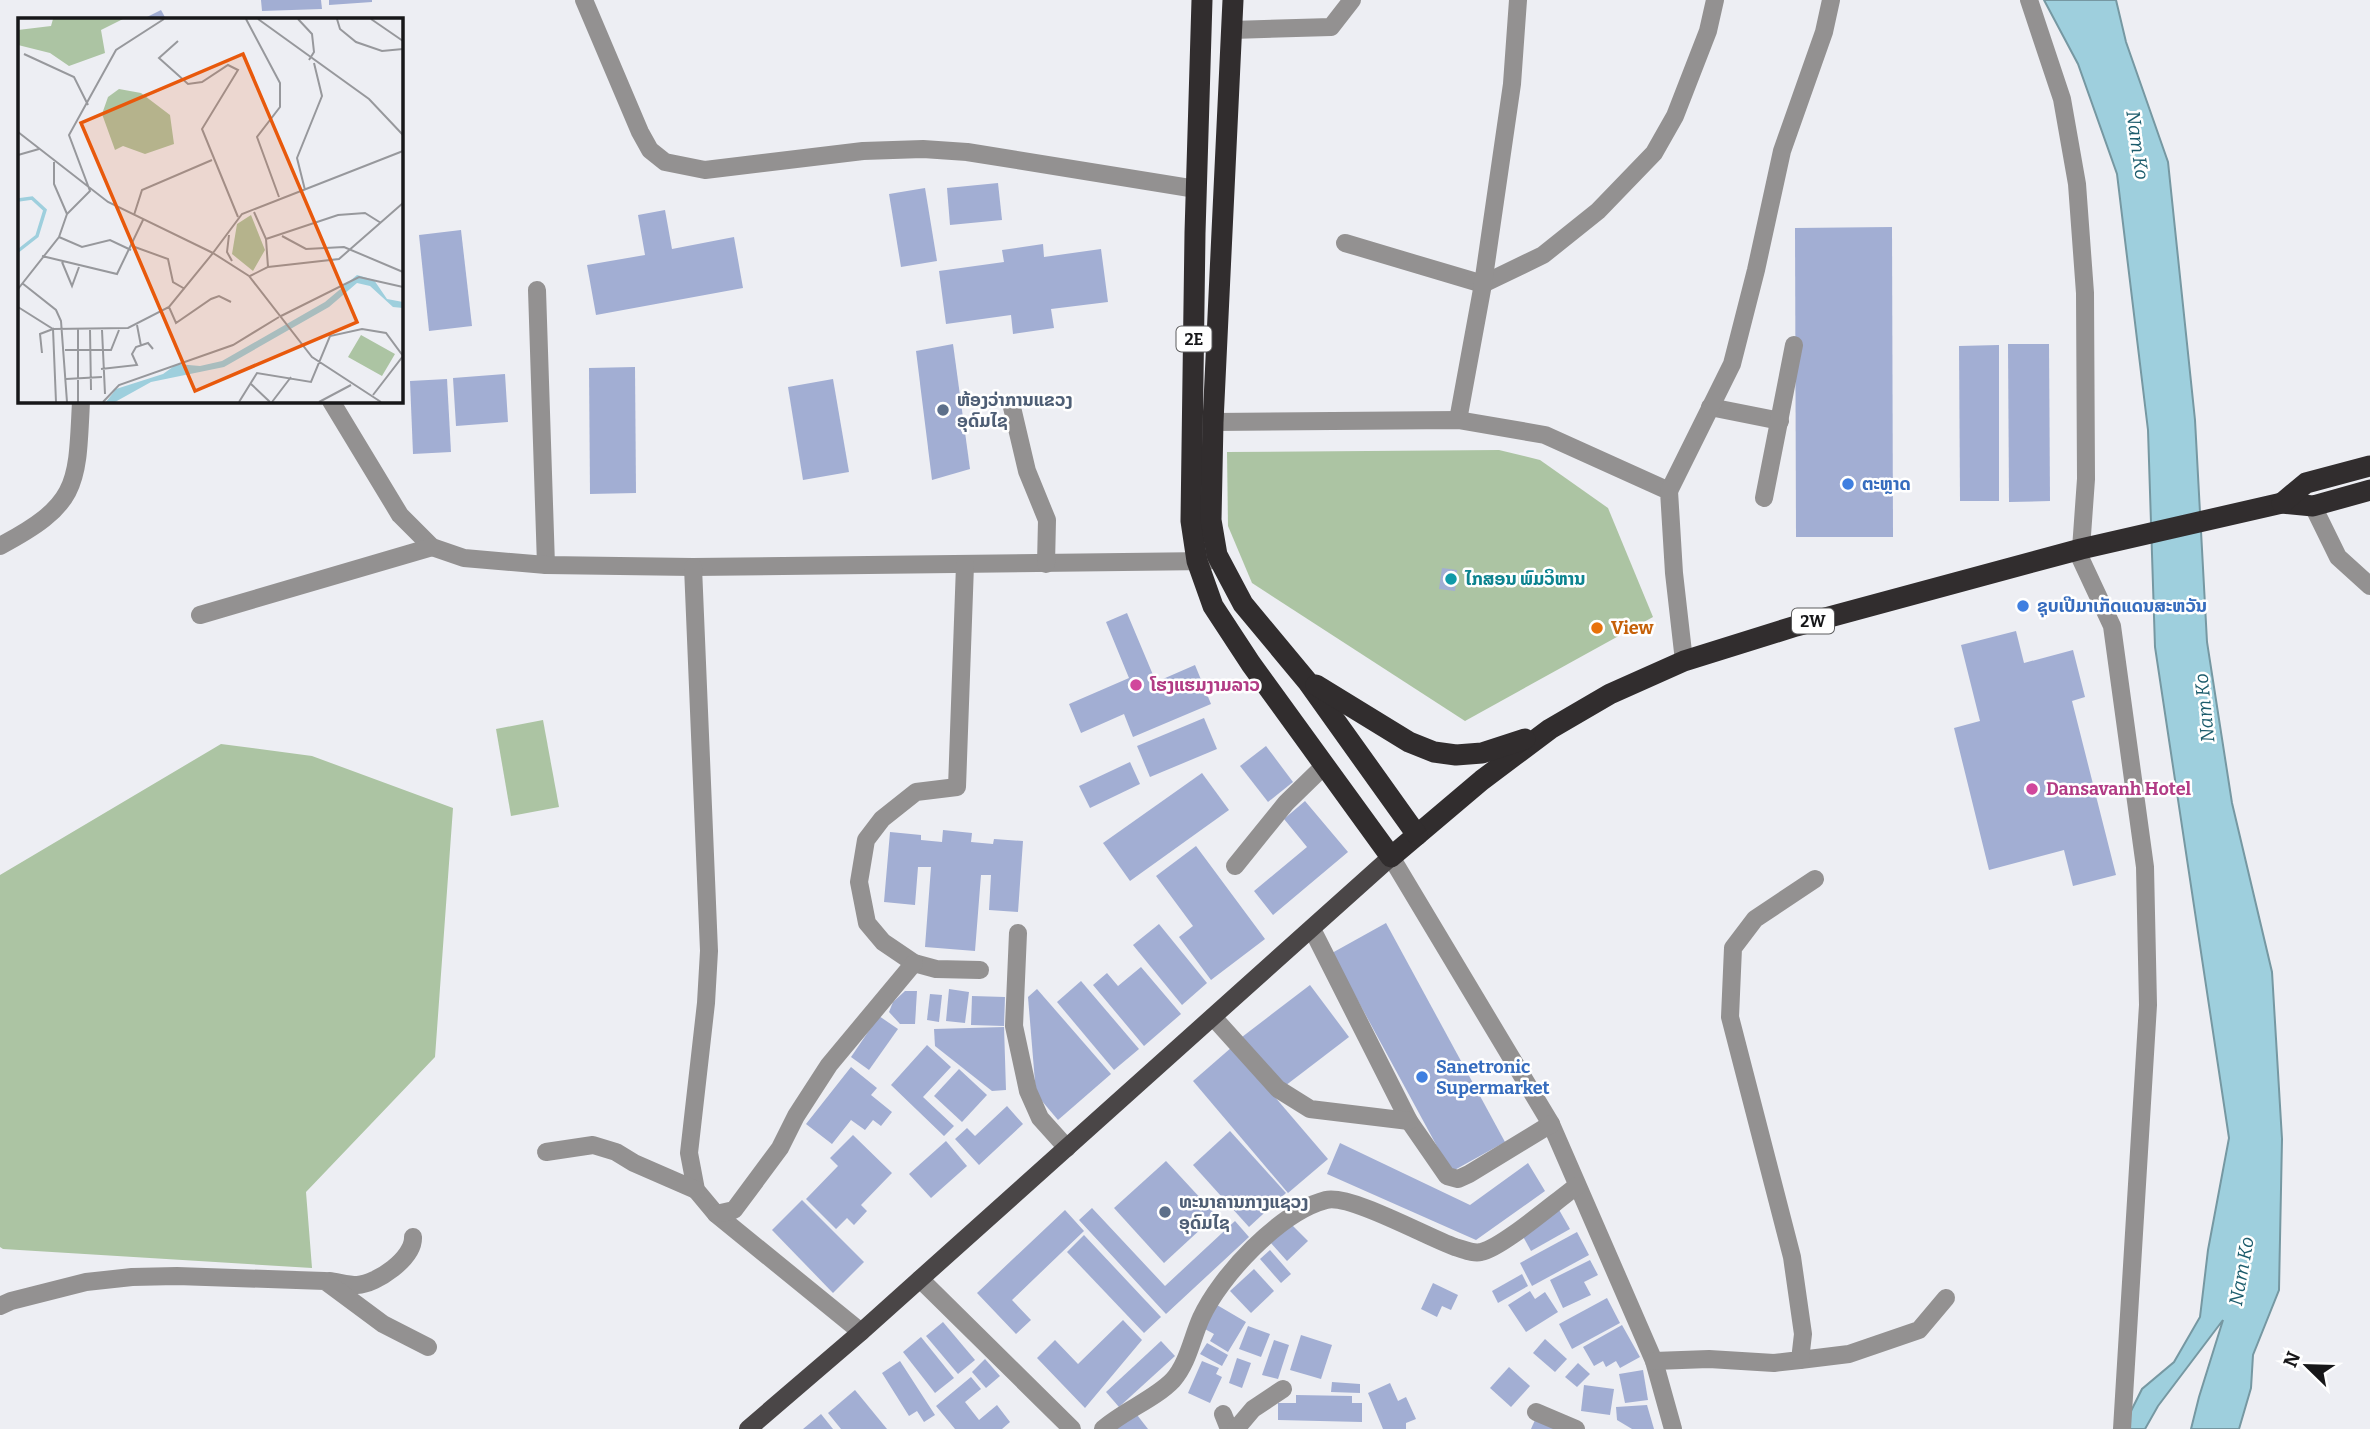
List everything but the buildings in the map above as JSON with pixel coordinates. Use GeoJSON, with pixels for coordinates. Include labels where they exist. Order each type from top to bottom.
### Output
{"type":"FeatureCollection","features":[{"type":"Feature","properties":{"kind":"highway","name":"2E"},"geometry":{"type":"LineString","coordinates":[[1202,0],[1191,521],[1197,561],[1213,607],[1251,664],[1391,857]]}},
{"type":"Feature","properties":{"kind":"highway","name":"2E"},"geometry":{"type":"LineString","coordinates":[[1233,0],[1213,422],[1211,520],[1219,561],[1242,604],[1307,681],[1417,835]]}},
{"type":"Feature","properties":{"kind":"highway"},"geometry":{"type":"LineString","coordinates":[[1195,233],[1222,232]]}},
{"type":"Feature","properties":{"kind":"highway","name":"2W"},"geometry":{"type":"LineString","coordinates":[[2282,503],[2306,483],[2370,466]]}},
{"type":"Feature","properties":{"kind":"highway","name":"2W"},"geometry":{"type":"LineString","coordinates":[[1391,857],[1482,780],[1550,729],[1610,694],[1684,662],[1796,626],[2082,549],[2282,503],[2313,506],[2370,490]]}},
{"type":"Feature","properties":{"kind":"highway"},"geometry":{"type":"LineString","coordinates":[[1307,681],[1409,742],[1434,752],[1456,755],[1482,753],[1550,729]]}},
{"type":"Feature","properties":{"kind":"main road"},"geometry":{"type":"LineString","coordinates":[[748,1429],[861,1332],[1391,857]]}},
{"type":"Feature","properties":{"kind":"street"},"geometry":{"type":"LineString","coordinates":[[584,0],[640,132],[650,150],[665,162],[705,170],[863,151],[934,150],[967,152],[1196,189]]}},
{"type":"Feature","properties":{"kind":"street"},"geometry":{"type":"LineString","coordinates":[[1232,30],[1331,27],[1352,0]]}},
{"type":"Feature","properties":{"kind":"street"},"geometry":{"type":"LineString","coordinates":[[1458,420],[1483,284],[1512,84],[1518,0]]}},
{"type":"Feature","properties":{"kind":"street"},"geometry":{"type":"LineString","coordinates":[[1345,243],[1483,284],[1543,255],[1598,211],[1654,153],[1675,116],[1708,32],[1715,0]]}},
{"type":"Feature","properties":{"kind":"street"},"geometry":{"type":"LineString","coordinates":[[1684,662],[1674,573],[1669,491],[1732,364],[1782,151],[1824,32],[1831,0]]}},
{"type":"Feature","properties":{"kind":"street"},"geometry":{"type":"LineString","coordinates":[[2029,0],[2062,99],[2077,184],[2085,293],[2086,479],[2082,549],[2112,626],[2146,867],[2148,1005],[2122,1429]]}},
{"type":"Feature","properties":{"kind":"street"},"geometry":{"type":"LineString","coordinates":[[537,290],[546,565]]}},
{"type":"Feature","properties":{"kind":"street"},"geometry":{"type":"LineString","coordinates":[[1765,498],[1794,345]]}},
{"type":"Feature","properties":{"kind":"street"},"geometry":{"type":"LineString","coordinates":[[0,546],[35,527],[53,512],[70,491],[78,454],[81,402]]}},
{"type":"Feature","properties":{"kind":"street"},"geometry":{"type":"LineString","coordinates":[[332,402],[400,515],[432,547],[464,558],[546,565],[693,567],[1219,561]]}},
{"type":"Feature","properties":{"kind":"street"},"geometry":{"type":"LineString","coordinates":[[1011,403],[1027,471],[1047,520],[1046,564]]}},
{"type":"Feature","properties":{"kind":"street"},"geometry":{"type":"LineString","coordinates":[[1710,407],[1780,421]]}},
{"type":"Feature","properties":{"kind":"street"},"geometry":{"type":"LineString","coordinates":[[1213,422],[1458,420],[1545,435],[1669,491]]}},
{"type":"Feature","properties":{"kind":"street"},"geometry":{"type":"LineString","coordinates":[[2313,506],[2338,556],[2370,586]]}},
{"type":"Feature","properties":{"kind":"street"},"geometry":{"type":"LineString","coordinates":[[200,615],[432,547]]}},
{"type":"Feature","properties":{"kind":"street"},"geometry":{"type":"LineString","coordinates":[[965,565],[957,787],[916,792],[882,819],[866,840],[859,882],[867,923],[883,942],[914,963],[936,969],[980,970]]}},
{"type":"Feature","properties":{"kind":"street"},"geometry":{"type":"LineString","coordinates":[[693,567],[709,951],[706,1003],[689,1153],[696,1189],[716,1214],[861,1332]]}},
{"type":"Feature","properties":{"kind":"street"},"geometry":{"type":"LineString","coordinates":[[1235,866],[1286,803],[1325,765]]}},
{"type":"Feature","properties":{"kind":"street"},"geometry":{"type":"LineString","coordinates":[[1391,857],[1551,1124],[1654,1361],[1673,1429]]}},
{"type":"Feature","properties":{"kind":"street"},"geometry":{"type":"LineString","coordinates":[[1800,1360],[1803,1334],[1792,1257],[1730,1017],[1733,948],[1755,919],[1815,879]]}},
{"type":"Feature","properties":{"kind":"street"},"geometry":{"type":"LineString","coordinates":[[1312,929],[1409,1121],[1447,1175],[1458,1179],[1551,1124]]}},
{"type":"Feature","properties":{"kind":"street"},"geometry":{"type":"LineString","coordinates":[[1018,933],[1014,1026],[1028,1091],[1040,1118],[1067,1148]]}},
{"type":"Feature","properties":{"kind":"street"},"geometry":{"type":"LineString","coordinates":[[716,1214],[734,1210],[742,1200],[780,1148],[796,1116],[829,1065],[914,963]]}},
{"type":"Feature","properties":{"kind":"street"},"geometry":{"type":"LineString","coordinates":[[1213,1017],[1278,1089],[1310,1109],[1409,1121]]}},
{"type":"Feature","properties":{"kind":"street"},"geometry":{"type":"LineString","coordinates":[[546,1152],[593,1145],[616,1152],[634,1163],[696,1189]]}},
{"type":"Feature","properties":{"kind":"street"},"geometry":{"type":"LineString","coordinates":[[1103,1429],[1172,1380],[1183,1365],[1202,1317],[1226,1277],[1278,1224],[1297,1214],[1327,1200],[1337,1200],[1355,1204],[1441,1242],[1471,1252],[1481,1252],[1498,1245],[1577,1186]]}},
{"type":"Feature","properties":{"kind":"street"},"geometry":{"type":"LineString","coordinates":[[0,1306],[86,1282],[132,1277],[325,1281],[359,1285],[397,1267],[414,1245],[414,1237]]}},
{"type":"Feature","properties":{"kind":"street"},"geometry":{"type":"LineString","coordinates":[[920,1279],[1072,1429]]}},
{"type":"Feature","properties":{"kind":"street"},"geometry":{"type":"LineString","coordinates":[[325,1281],[383,1324],[428,1347]]}},
{"type":"Feature","properties":{"kind":"street"},"geometry":{"type":"LineString","coordinates":[[1654,1361],[1709,1359],[1774,1363],[1849,1354],[1919,1330],[1947,1298]]}},
{"type":"Feature","properties":{"kind":"street"},"geometry":{"type":"LineString","coordinates":[[1236,1429],[1253,1409],[1283,1389]]}},
{"type":"Feature","properties":{"kind":"street"},"geometry":{"type":"LineString","coordinates":[[1536,1412],[1576,1429]]}},
{"type":"Feature","properties":{"kind":"green space"},"geometry":{"type":"Polygon","coordinates":[[[1499,450],[1540,460],[1608,508],[1653,617],[1465,721],[1252,583],[1228,526],[1227,452],[1499,450]]]}},
{"type":"Feature","properties":{"kind":"green space"},"geometry":{"type":"Polygon","coordinates":[[[543,720],[559,807],[511,816],[496,729],[543,720]]]}},
{"type":"Feature","properties":{"kind":"green space"},"geometry":{"type":"Polygon","coordinates":[[[221,744],[312,756],[453,808],[435,1057],[306,1192],[312,1268],[3,1249],[0,1247],[0,875],[221,744]]]}},
{"type":"Feature","properties":{"kind":"water","name":"Nam Ko"},"geometry":{"type":"Polygon","coordinates":[[[2044,0],[2116,0],[2126,42],[2168,162],[2195,420],[2207,642],[2232,803],[2272,972],[2282,1139],[2279,1290],[2253,1355],[2251,1388],[2239,1429],[2191,1429],[2223,1320],[2158,1406],[2145,1429],[2122,1429],[2142,1389],[2174,1362],[2200,1317],[2208,1250],[2229,1138],[2155,647],[2148,430],[2117,174],[2078,64],[2044,0]]]}},
{"type":"Feature","properties":{"kind":"place","name":"ຫ້ອງວ່າການແຂວງ ອຸດົມໄຊ"},"geometry":{"type":"Point","coordinates":[943,410]}},
{"type":"Feature","properties":{"kind":"place","name":"ຕະຫຼາດ"},"geometry":{"type":"Point","coordinates":[1848,484]}},
{"type":"Feature","properties":{"kind":"place","name":"ໄກສອນ ພົມວິຫານ"},"geometry":{"type":"Point","coordinates":[1451,579]}},
{"type":"Feature","properties":{"kind":"place","name":"ຊຸບເປີມາເກັດແດນສະຫວັນ"},"geometry":{"type":"Point","coordinates":[2023,606]}},
{"type":"Feature","properties":{"kind":"place","name":"View"},"geometry":{"type":"Point","coordinates":[1597,628]}},
{"type":"Feature","properties":{"kind":"place","name":"ໂຮງແຮມງາມລາວ"},"geometry":{"type":"Point","coordinates":[1136,685]}},
{"type":"Feature","properties":{"kind":"place","name":"Dansavanh Hotel"},"geometry":{"type":"Point","coordinates":[2032,789]}},
{"type":"Feature","properties":{"kind":"place","name":"Sanetronic Supermarket"},"geometry":{"type":"Point","coordinates":[1422,1077]}},
{"type":"Feature","properties":{"kind":"place","name":"ທະນາຄານກາງແຊວງ ອຸດົມໄຊ"},"geometry":{"type":"Point","coordinates":[1165,1212]}}]}
